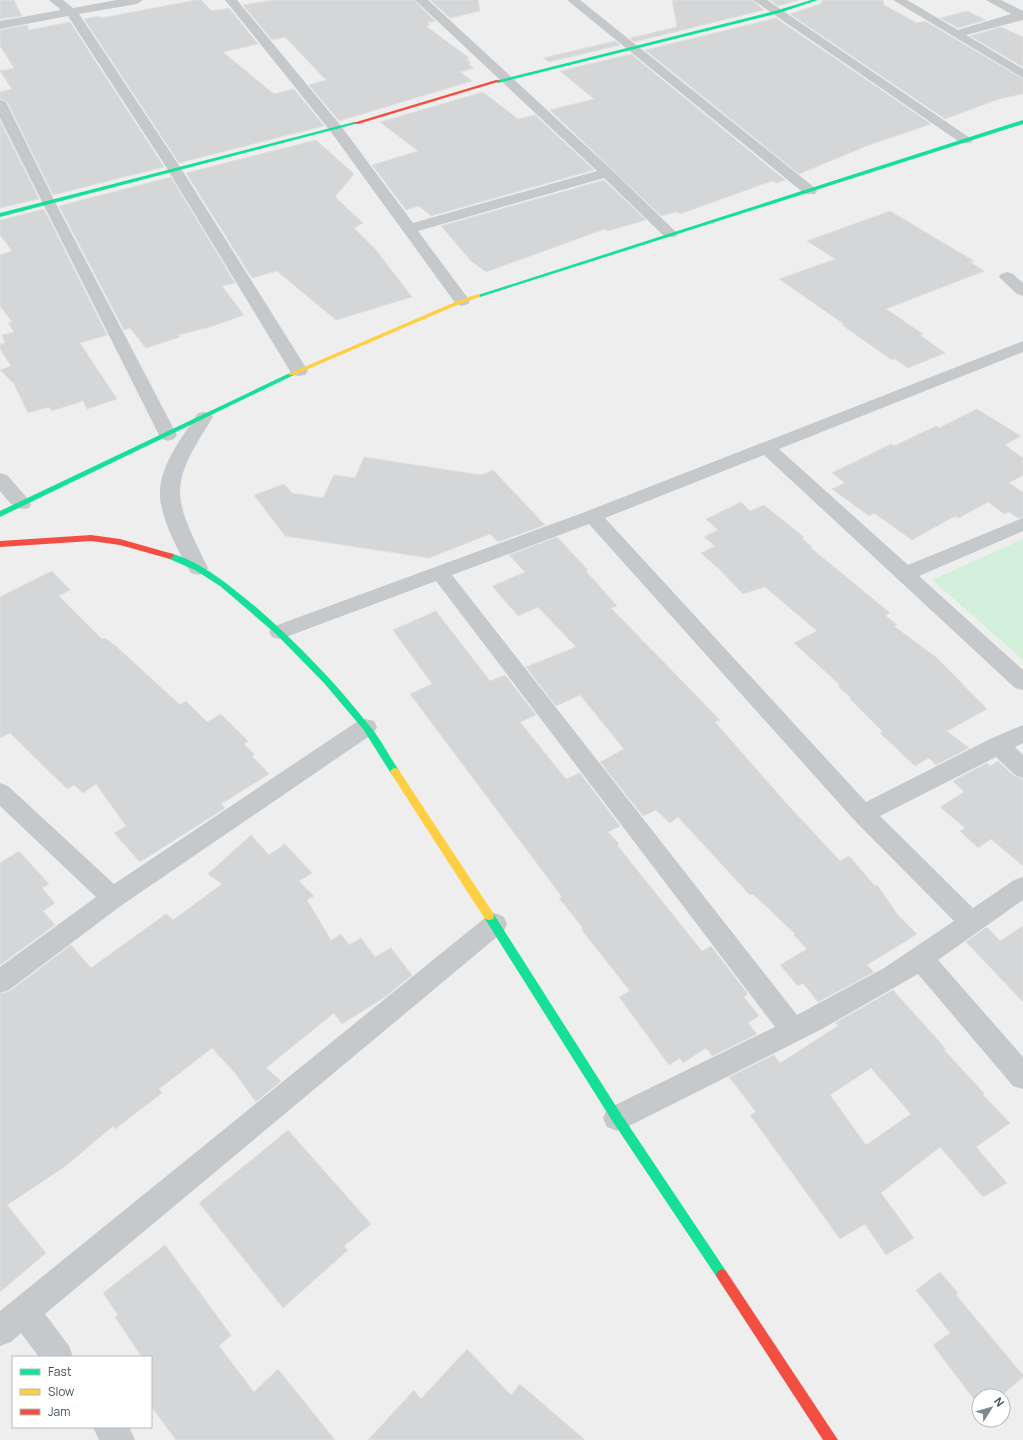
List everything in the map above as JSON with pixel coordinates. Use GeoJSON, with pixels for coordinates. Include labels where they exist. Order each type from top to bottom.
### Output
{"type":"FeatureCollection","features":[{"type":"Feature","properties":{"kind":"street"},"geometry":{"type":"LineString","coordinates":[[55,0],[71,12],[175,170],[299,371]]}},
{"type":"Feature","properties":{"kind":"street"},"geometry":{"type":"LineString","coordinates":[[0,25],[137,0]]}},
{"type":"Feature","properties":{"kind":"street"},"geometry":{"type":"LineString","coordinates":[[231,0],[336,129],[462,301]]}},
{"type":"Feature","properties":{"kind":"street"},"geometry":{"type":"LineString","coordinates":[[421,0],[607,173],[670,234]]}},
{"type":"Feature","properties":{"kind":"street"},"geometry":{"type":"LineString","coordinates":[[573,0],[810,191]]}},
{"type":"Feature","properties":{"kind":"street"},"geometry":{"type":"LineString","coordinates":[[759,0],[966,140]]}},
{"type":"Feature","properties":{"kind":"street"},"geometry":{"type":"LineString","coordinates":[[0,215],[336,129],[505,79],[777,12],[816,0]]}},
{"type":"Feature","properties":{"kind":"street"},"geometry":{"type":"LineString","coordinates":[[898,0],[1023,74]]}},
{"type":"Feature","properties":{"kind":"street"},"geometry":{"type":"LineString","coordinates":[[992,0],[1022,16]]}},
{"type":"Feature","properties":{"kind":"street"},"geometry":{"type":"LineString","coordinates":[[956,34],[1022,16]]}},
{"type":"Feature","properties":{"kind":"street"},"geometry":{"type":"LineString","coordinates":[[0,104],[48,202],[168,435]]}},
{"type":"Feature","properties":{"kind":"street"},"geometry":{"type":"LineString","coordinates":[[0,514],[168,435],[299,371],[462,301],[1023,122]]}},
{"type":"Feature","properties":{"kind":"street"},"geometry":{"type":"LineString","coordinates":[[409,229],[607,173]]}},
{"type":"Feature","properties":{"kind":"street"},"geometry":{"type":"LineString","coordinates":[[1007,276],[1023,291]]}},
{"type":"Feature","properties":{"kind":"street"},"geometry":{"type":"LineString","coordinates":[[279,632],[592,516],[1023,346]]}},
{"type":"Feature","properties":{"kind":"street"},"geometry":{"type":"LineString","coordinates":[[198,568],[178,526],[170,500],[170,487],[183,449],[204,417]]}},
{"type":"Feature","properties":{"kind":"street"},"geometry":{"type":"LineString","coordinates":[[766,447],[1023,682]]}},
{"type":"Feature","properties":{"kind":"street"},"geometry":{"type":"LineString","coordinates":[[0,479],[22,504]]}},
{"type":"Feature","properties":{"kind":"street"},"geometry":{"type":"LineString","coordinates":[[592,516],[864,814],[971,922]]}},
{"type":"Feature","properties":{"kind":"street"},"geometry":{"type":"LineString","coordinates":[[905,574],[1023,524]]}},
{"type":"Feature","properties":{"kind":"street"},"geometry":{"type":"LineString","coordinates":[[0,544],[91,538],[120,542],[164,554],[198,568],[223,584],[279,632],[327,681],[366,727],[495,924],[617,1118],[831,1440]]}},
{"type":"Feature","properties":{"kind":"street"},"geometry":{"type":"LineString","coordinates":[[439,572],[793,1030]]}},
{"type":"Feature","properties":{"kind":"street"},"geometry":{"type":"LineString","coordinates":[[0,982],[113,898],[366,727]]}},
{"type":"Feature","properties":{"kind":"street"},"geometry":{"type":"LineString","coordinates":[[864,814],[1023,733]]}},
{"type":"Feature","properties":{"kind":"street"},"geometry":{"type":"LineString","coordinates":[[998,745],[1023,769]]}},
{"type":"Feature","properties":{"kind":"street"},"geometry":{"type":"LineString","coordinates":[[0,792],[113,898]]}},
{"type":"Feature","properties":{"kind":"street"},"geometry":{"type":"LineString","coordinates":[[617,1118],[793,1030],[874,987],[920,958],[1023,887]]}},
{"type":"Feature","properties":{"kind":"street"},"geometry":{"type":"LineString","coordinates":[[0,1331],[495,924]]}},
{"type":"Feature","properties":{"kind":"street"},"geometry":{"type":"LineString","coordinates":[[920,958],[1023,1077]]}},
{"type":"Feature","properties":{"kind":"street"},"geometry":{"type":"LineString","coordinates":[[24,1311],[57,1356]]}},
{"type":"Feature","properties":{"kind":"street"},"geometry":{"type":"LineString","coordinates":[[110,1428],[119,1440]]}},
{"type":"Feature","properties":{"kind":"green space"},"geometry":{"type":"Polygon","coordinates":[[[1023,539],[1023,660],[932,580],[1023,539]]]}},
{"type":"Feature","properties":{"kind":"building"},"geometry":{"type":"Polygon","coordinates":[[[0,0],[14,0],[22,16],[0,19],[0,0]]]}},
{"type":"Feature","properties":{"kind":"building"},"geometry":{"type":"Polygon","coordinates":[[[201,0],[212,11],[229,8],[258,44],[223,52],[274,94],[294,89],[324,126],[179,163],[84,19],[99,16],[101,18],[201,0]]]}},
{"type":"Feature","properties":{"kind":"building"},"geometry":{"type":"Polygon","coordinates":[[[273,0],[414,0],[435,21],[427,23],[430,25],[426,26],[469,58],[466,59],[471,63],[468,64],[474,68],[460,72],[472,81],[339,121],[309,85],[326,80],[285,37],[272,40],[243,5],[273,0]]]}},
{"type":"Feature","properties":{"kind":"building"},"geometry":{"type":"Polygon","coordinates":[[[430,0],[478,0],[480,11],[450,18],[430,0]]]}},
{"type":"Feature","properties":{"kind":"building"},"geometry":{"type":"Polygon","coordinates":[[[672,0],[752,0],[764,10],[634,42],[630,38],[677,27],[672,0]]]}},
{"type":"Feature","properties":{"kind":"building"},"geometry":{"type":"Polygon","coordinates":[[[770,0],[799,0],[778,6],[770,0]]]}},
{"type":"Feature","properties":{"kind":"building"},"geometry":{"type":"Polygon","coordinates":[[[823,0],[883,0],[884,5],[917,23],[925,21],[1023,79],[1023,94],[999,99],[945,119],[790,14],[820,4],[823,0]]]}},
{"type":"Feature","properties":{"kind":"building"},"geometry":{"type":"Polygon","coordinates":[[[967,11],[986,20],[958,28],[940,18],[967,11]]]}},
{"type":"Feature","properties":{"kind":"building"},"geometry":{"type":"Polygon","coordinates":[[[776,18],[931,124],[869,145],[799,174],[645,50],[776,18]]]}},
{"type":"Feature","properties":{"kind":"building"},"geometry":{"type":"Polygon","coordinates":[[[70,22],[164,167],[53,195],[8,103],[5,100],[0,99],[0,92],[12,89],[0,71],[14,68],[0,46],[0,30],[27,25],[29,30],[70,22]]]}},
{"type":"Feature","properties":{"kind":"building"},"geometry":{"type":"Polygon","coordinates":[[[1001,27],[1023,37],[1023,67],[970,36],[1001,27]]]}},
{"type":"Feature","properties":{"kind":"building"},"geometry":{"type":"Polygon","coordinates":[[[615,41],[620,45],[549,62],[543,58],[615,41]]]}},
{"type":"Feature","properties":{"kind":"building"},"geometry":{"type":"Polygon","coordinates":[[[631,54],[785,180],[776,183],[772,181],[680,214],[676,212],[661,216],[550,110],[594,99],[560,71],[631,54]]]}},
{"type":"Feature","properties":{"kind":"building"},"geometry":{"type":"Polygon","coordinates":[[[483,92],[518,119],[535,115],[594,170],[431,216],[419,206],[406,210],[372,165],[418,151],[380,122],[483,92]]]}},
{"type":"Feature","properties":{"kind":"building"},"geometry":{"type":"Polygon","coordinates":[[[0,121],[39,199],[0,208],[0,121]]]}},
{"type":"Feature","properties":{"kind":"building"},"geometry":{"type":"Polygon","coordinates":[[[316,140],[354,174],[335,197],[363,223],[354,228],[376,250],[412,297],[336,320],[277,271],[252,278],[186,173],[316,140]]]}},
{"type":"Feature","properties":{"kind":"building"},"geometry":{"type":"Polygon","coordinates":[[[171,177],[235,283],[222,286],[244,315],[210,327],[178,335],[180,337],[146,348],[130,328],[124,330],[59,206],[171,177]]]}},
{"type":"Feature","properties":{"kind":"building"},"geometry":{"type":"Polygon","coordinates":[[[604,180],[646,220],[607,231],[605,229],[486,272],[471,261],[441,226],[604,180]]]}},
{"type":"Feature","properties":{"kind":"building"},"geometry":{"type":"Polygon","coordinates":[[[44,209],[107,335],[80,343],[117,399],[87,409],[83,401],[52,411],[49,407],[28,413],[14,384],[0,370],[11,366],[0,349],[0,344],[5,343],[2,335],[14,332],[8,323],[12,322],[0,306],[0,255],[12,251],[0,235],[0,220],[44,209]]]}},
{"type":"Feature","properties":{"kind":"building"},"geometry":{"type":"Polygon","coordinates":[[[890,211],[974,261],[970,262],[984,271],[886,309],[923,334],[920,335],[945,353],[908,368],[895,359],[892,360],[842,325],[844,324],[779,279],[835,259],[807,241],[890,211]]]}},
{"type":"Feature","properties":{"kind":"building"},"geometry":{"type":"Polygon","coordinates":[[[977,409],[1021,436],[1005,445],[1023,458],[1023,475],[1009,483],[1023,492],[1023,517],[1018,518],[1009,512],[1004,514],[988,502],[959,518],[955,516],[912,540],[874,513],[869,516],[832,489],[845,483],[832,473],[891,444],[894,446],[936,426],[939,428],[977,409]]]}},
{"type":"Feature","properties":{"kind":"building"},"geometry":{"type":"Polygon","coordinates":[[[364,457],[481,475],[493,470],[545,525],[498,542],[490,534],[429,558],[285,536],[254,495],[284,484],[292,493],[323,498],[334,475],[355,478],[364,457]]]}},
{"type":"Feature","properties":{"kind":"building"},"geometry":{"type":"Polygon","coordinates":[[[741,502],[750,511],[764,505],[804,537],[802,538],[812,547],[811,548],[890,613],[885,615],[897,625],[894,626],[937,658],[987,709],[947,731],[969,748],[936,765],[929,758],[915,766],[880,733],[883,732],[838,686],[840,685],[794,643],[817,631],[765,587],[743,594],[701,553],[715,546],[704,537],[718,530],[706,519],[741,502]]]}},
{"type":"Feature","properties":{"kind":"building"},"geometry":{"type":"Polygon","coordinates":[[[557,537],[588,570],[586,571],[617,606],[611,608],[720,720],[715,722],[787,804],[840,861],[849,856],[875,886],[877,885],[898,915],[917,934],[867,965],[874,972],[818,1002],[803,983],[798,986],[780,965],[807,949],[794,935],[795,934],[753,894],[750,895],[678,817],[670,823],[656,810],[643,816],[600,762],[624,749],[580,695],[556,706],[526,667],[576,647],[538,607],[518,616],[492,586],[525,572],[509,555],[557,537]]]}},
{"type":"Feature","properties":{"kind":"building"},"geometry":{"type":"Polygon","coordinates":[[[52,571],[70,590],[59,596],[102,639],[105,638],[117,647],[180,705],[186,701],[207,722],[221,714],[248,741],[244,744],[255,755],[252,756],[269,774],[221,804],[225,808],[140,862],[114,833],[126,826],[96,784],[83,793],[74,785],[67,789],[10,733],[0,738],[0,597],[52,571]]]}},
{"type":"Feature","properties":{"kind":"building"},"geometry":{"type":"Polygon","coordinates":[[[436,611],[490,681],[505,675],[536,715],[520,722],[566,779],[580,773],[620,826],[608,832],[619,844],[617,845],[702,951],[711,946],[748,994],[744,997],[759,1016],[748,1023],[757,1034],[712,1056],[706,1048],[683,1063],[680,1058],[669,1065],[619,997],[630,991],[581,929],[583,928],[559,898],[562,897],[410,694],[432,684],[393,630],[436,611]]]}},
{"type":"Feature","properties":{"kind":"building"},"geometry":{"type":"Polygon","coordinates":[[[998,761],[1014,776],[1023,779],[1023,866],[991,839],[978,848],[960,831],[965,828],[940,807],[964,792],[953,781],[987,763],[990,766],[998,761]]]}},
{"type":"Feature","properties":{"kind":"building"},"geometry":{"type":"Polygon","coordinates":[[[251,835],[269,855],[285,844],[312,873],[299,881],[314,896],[307,900],[331,940],[341,934],[349,945],[361,938],[375,957],[391,948],[412,975],[385,997],[342,1024],[334,1013],[266,1068],[281,1081],[256,1102],[234,1072],[212,1048],[159,1089],[162,1093],[115,1129],[113,1126],[67,1165],[7,1205],[46,1253],[0,1292],[0,994],[10,991],[71,945],[91,968],[166,914],[173,920],[222,884],[208,874],[251,835]]]}},
{"type":"Feature","properties":{"kind":"building"},"geometry":{"type":"Polygon","coordinates":[[[19,851],[49,884],[42,888],[55,903],[43,911],[55,925],[0,965],[0,863],[19,851]]]}},
{"type":"Feature","properties":{"kind":"building"},"geometry":{"type":"Polygon","coordinates":[[[1023,926],[1023,1002],[966,942],[987,927],[1000,941],[1023,926]]]}},
{"type":"Feature","properties":{"kind":"building"},"geometry":{"type":"Polygon","coordinates":[[[893,990],[946,1049],[944,1050],[984,1093],[983,1095],[1010,1123],[976,1147],[1007,1183],[983,1197],[940,1147],[881,1193],[914,1238],[886,1255],[865,1224],[840,1239],[750,1115],[756,1112],[729,1077],[774,1055],[780,1063],[838,1026],[835,1023],[893,990]],[[871,1068],[830,1095],[866,1145],[911,1114],[871,1068]]]}},
{"type":"Feature","properties":{"kind":"building"},"geometry":{"type":"Polygon","coordinates":[[[288,1130],[371,1224],[344,1246],[348,1250],[283,1308],[199,1203],[288,1130]]]}},
{"type":"Feature","properties":{"kind":"building"},"geometry":{"type":"Polygon","coordinates":[[[165,1245],[231,1335],[219,1346],[254,1392],[278,1369],[335,1440],[176,1440],[152,1407],[152,1356],[141,1356],[115,1317],[118,1315],[103,1293],[165,1245]]]}},
{"type":"Feature","properties":{"kind":"building"},"geometry":{"type":"Polygon","coordinates":[[[940,1272],[958,1293],[956,1295],[1023,1375],[1023,1377],[1010,1388],[971,1388],[971,1395],[933,1345],[950,1333],[916,1290],[940,1272]]]}},
{"type":"Feature","properties":{"kind":"building"},"geometry":{"type":"Polygon","coordinates":[[[467,1349],[511,1395],[520,1384],[585,1440],[368,1440],[414,1390],[421,1399],[467,1349]]]}},
{"type":"Feature","properties":{"kind":"traffic: fast"},"geometry":{"type":"LineString","coordinates":[[498,81],[777,12],[816,0]]}},
{"type":"Feature","properties":{"kind":"traffic: fast"},"geometry":{"type":"LineString","coordinates":[[478,296],[1023,122]]}},
{"type":"Feature","properties":{"kind":"traffic: fast"},"geometry":{"type":"LineString","coordinates":[[0,215],[356,123]]}},
{"type":"Feature","properties":{"kind":"traffic: fast"},"geometry":{"type":"LineString","coordinates":[[0,514],[292,374]]}},
{"type":"Feature","properties":{"kind":"traffic: fast"},"geometry":{"type":"LineString","coordinates":[[170,556],[198,568],[223,584],[279,632],[327,681],[366,727],[395,772]]}},
{"type":"Feature","properties":{"kind":"traffic: fast"},"geometry":{"type":"LineString","coordinates":[[489,916],[617,1118],[722,1275]]}},
{"type":"Feature","properties":{"kind":"traffic: slow"},"geometry":{"type":"LineString","coordinates":[[292,374],[462,301],[478,296]]}},
{"type":"Feature","properties":{"kind":"traffic: slow"},"geometry":{"type":"LineString","coordinates":[[395,772],[489,916]]}},
{"type":"Feature","properties":{"kind":"traffic: jam"},"geometry":{"type":"LineString","coordinates":[[356,123],[498,81]]}},
{"type":"Feature","properties":{"kind":"traffic: jam"},"geometry":{"type":"LineString","coordinates":[[0,544],[91,538],[120,542],[170,556]]}},
{"type":"Feature","properties":{"kind":"traffic: jam"},"geometry":{"type":"LineString","coordinates":[[722,1275],[831,1440]]}}]}
